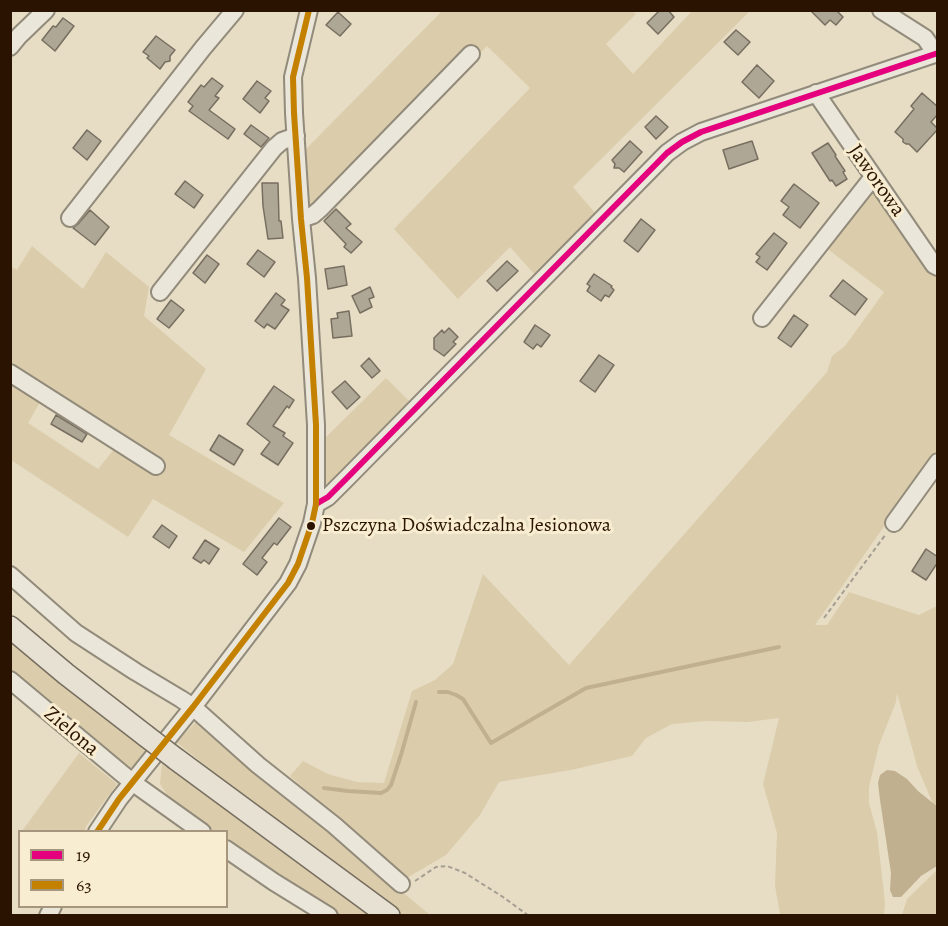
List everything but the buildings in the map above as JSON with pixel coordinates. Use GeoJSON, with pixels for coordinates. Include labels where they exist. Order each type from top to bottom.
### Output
{"type":"FeatureCollection","features":[{"type":"Feature","properties":{"kind":"main road"},"geometry":{"type":"LineString","coordinates":[[10,627],[66,674],[176,759],[388,915]]}},
{"type":"Feature","properties":{"kind":"street"},"geometry":{"type":"LineString","coordinates":[[13,37],[46,10]]}},
{"type":"Feature","properties":{"kind":"street"},"geometry":{"type":"LineString","coordinates":[[70,218],[235,10]]}},
{"type":"Feature","properties":{"kind":"street"},"geometry":{"type":"LineString","coordinates":[[98,830],[108,813],[288,583],[306,543],[316,504],[316,425],[293,77],[309,10]]}},
{"type":"Feature","properties":{"kind":"street"},"geometry":{"type":"LineString","coordinates":[[316,504],[328,497],[667,153],[682,142],[701,132],[937,53],[925,38],[881,10]]}},
{"type":"Feature","properties":{"kind":"street"},"geometry":{"type":"LineString","coordinates":[[301,219],[320,210],[471,54]]}},
{"type":"Feature","properties":{"kind":"street","name":"Jaworowa"},"geometry":{"type":"LineString","coordinates":[[816,93],[934,265],[938,267]]}},
{"type":"Feature","properties":{"kind":"street"},"geometry":{"type":"LineString","coordinates":[[160,292],[274,148],[282,141],[296,136]]}},
{"type":"Feature","properties":{"kind":"street"},"geometry":{"type":"LineString","coordinates":[[762,318],[873,177]]}},
{"type":"Feature","properties":{"kind":"street"},"geometry":{"type":"LineString","coordinates":[[10,372],[156,466]]}},
{"type":"Feature","properties":{"kind":"street"},"geometry":{"type":"LineString","coordinates":[[894,523],[938,462]]}},
{"type":"Feature","properties":{"kind":"street"},"geometry":{"type":"LineString","coordinates":[[10,575],[76,633],[193,707],[258,765],[334,825],[401,885]]}},
{"type":"Feature","properties":{"kind":"street","name":"Zielona"},"geometry":{"type":"LineString","coordinates":[[10,680],[132,782],[201,830]]}},
{"type":"Feature","properties":{"kind":"street"},"geometry":{"type":"LineString","coordinates":[[228,850],[274,882],[329,915]]}},
{"type":"Feature","properties":{"kind":"path"},"geometry":{"type":"LineString","coordinates":[[824,618],[894,523]]}},
{"type":"Feature","properties":{"kind":"path"},"geometry":{"type":"LineString","coordinates":[[401,885],[410,884],[436,867],[447,866],[465,873],[529,915]]}},
{"type":"Feature","properties":{"kind":"shaded area"},"geometry":{"type":"Polygon","coordinates":[[[442,11],[632,11],[636,14],[606,44],[633,74],[692,11],[750,11],[573,187],[595,213],[535,275],[510,247],[458,299],[394,229],[530,88],[487,46],[312,226],[306,149],[442,11]]]}},
{"type":"Feature","properties":{"kind":"shaded area"},"geometry":{"type":"Polygon","coordinates":[[[867,192],[877,194],[937,272],[937,451],[815,625],[827,625],[849,592],[919,615],[937,606],[937,807],[933,804],[917,766],[897,693],[896,702],[879,745],[869,787],[869,803],[877,832],[885,903],[884,915],[780,915],[775,885],[777,833],[763,784],[779,718],[748,722],[707,721],[672,724],[646,738],[632,756],[571,770],[499,782],[480,815],[446,855],[405,879],[290,776],[303,761],[328,774],[357,782],[384,783],[412,691],[435,680],[453,664],[483,574],[569,665],[827,372],[832,356],[845,346],[884,292],[825,247],[867,192]]]}},
{"type":"Feature","properties":{"kind":"shaded area"},"geometry":{"type":"Polygon","coordinates":[[[32,246],[83,289],[106,252],[149,287],[144,316],[206,369],[169,435],[284,503],[244,552],[153,499],[128,537],[11,460],[10,380],[42,399],[28,423],[98,469],[119,443],[11,368],[10,266],[17,270],[32,246]]]}},
{"type":"Feature","properties":{"kind":"shaded area"},"geometry":{"type":"Polygon","coordinates":[[[386,378],[411,403],[334,486],[324,488],[324,439],[386,378]]]}},
{"type":"Feature","properties":{"kind":"shaded area"},"geometry":{"type":"Polygon","coordinates":[[[10,640],[149,753],[128,771],[11,670],[10,640]]]}},
{"type":"Feature","properties":{"kind":"shaded area"},"geometry":{"type":"Polygon","coordinates":[[[196,722],[430,915],[400,915],[291,834],[176,742],[196,722]]]}},
{"type":"Feature","properties":{"kind":"shaded area"},"geometry":{"type":"Polygon","coordinates":[[[79,753],[117,784],[84,830],[23,830],[79,753]]]}},
{"type":"Feature","properties":{"kind":"shaded area"},"geometry":{"type":"Polygon","coordinates":[[[162,763],[372,915],[336,915],[228,845],[228,830],[208,830],[175,807],[160,784],[162,763]]]}},
{"type":"Feature","properties":{"kind":"shaded area"},"geometry":{"type":"Polygon","coordinates":[[[887,770],[895,771],[907,779],[938,807],[937,866],[921,876],[901,897],[893,897],[890,890],[891,873],[878,783],[880,775],[887,770]]]}},
{"type":"Feature","properties":{"kind":"shaded area"},"geometry":{"type":"Polygon","coordinates":[[[937,870],[937,915],[902,915],[907,899],[937,870]]]}},
{"type":"Feature","properties":{"kind":"waterway"},"geometry":{"type":"LineString","coordinates":[[439,692],[448,692],[463,699],[491,743],[586,688],[779,647]]}},
{"type":"Feature","properties":{"kind":"waterway"},"geometry":{"type":"LineString","coordinates":[[324,788],[381,793],[387,790],[391,785],[401,755],[416,702]]}},
{"type":"Feature","properties":{"kind":"transit line","name":"63"},"geometry":{"type":"LineString","coordinates":[[98,830],[119,799],[288,583],[298,564],[312,523],[316,504],[316,425],[293,77],[309,10]]}},
{"type":"Feature","properties":{"kind":"transit line","name":"19"},"geometry":{"type":"LineString","coordinates":[[316,504],[328,497],[667,153],[682,142],[701,132],[938,53]]}},
{"type":"Feature","properties":{"kind":"place","name":"Pszczyna Doświadczalna Jesionowa"},"geometry":{"type":"Point","coordinates":[311,526]}}]}
